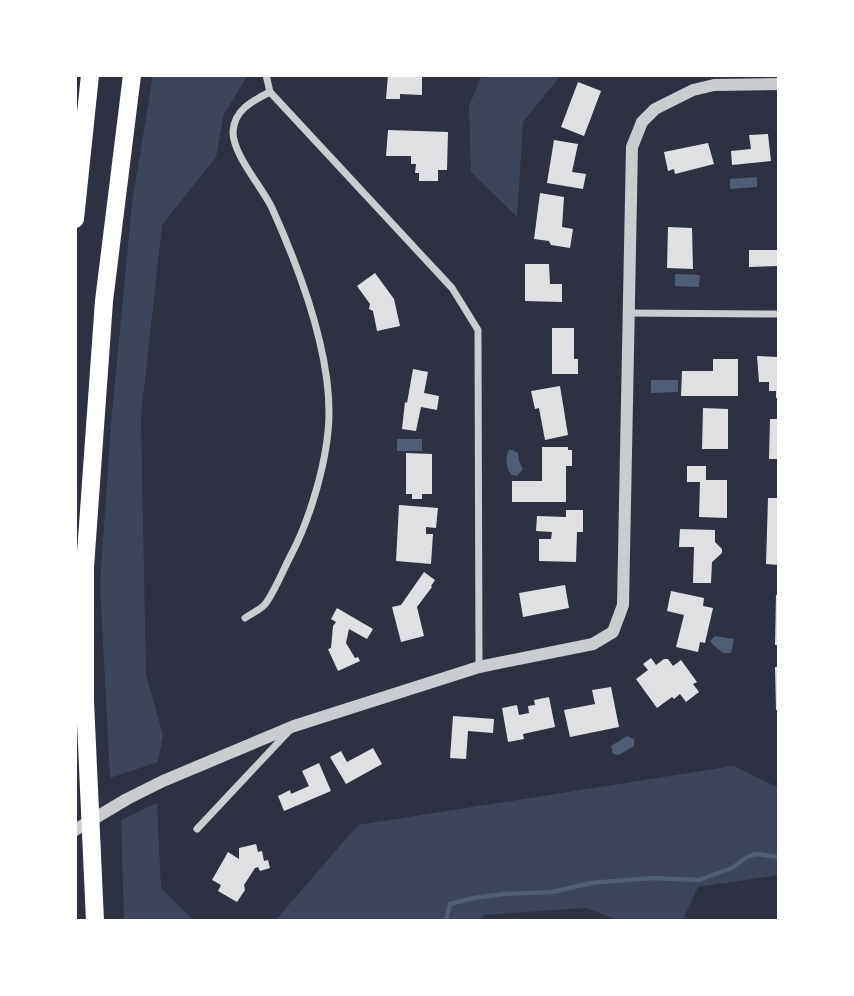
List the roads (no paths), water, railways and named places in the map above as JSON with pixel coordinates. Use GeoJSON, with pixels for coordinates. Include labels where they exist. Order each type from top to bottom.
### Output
{"type":"FeatureCollection","features":[{"type":"Feature","properties":{"kind":"highway"},"geometry":{"type":"LineString","coordinates":[[75,219],[90,75]]}},
{"type":"Feature","properties":{"kind":"highway"},"geometry":{"type":"LineString","coordinates":[[95,921],[84,634],[89,503],[104,301],[132,75]]}},
{"type":"Feature","properties":{"kind":"street"},"geometry":{"type":"LineString","coordinates":[[266,75],[270,92],[452,288],[478,330],[479,667]]}},
{"type":"Feature","properties":{"kind":"street"},"geometry":{"type":"LineString","coordinates":[[75,830],[151,787],[294,726],[479,667],[593,644],[613,632],[623,606],[632,147],[642,122],[655,109],[713,80],[779,84]]}},
{"type":"Feature","properties":{"kind":"street"},"geometry":{"type":"LineString","coordinates":[[245,618],[265,605],[303,533],[321,469],[329,413],[323,353],[309,303],[271,206],[241,155],[233,134],[236,117],[248,103],[270,92]]}},
{"type":"Feature","properties":{"kind":"street"},"geometry":{"type":"LineString","coordinates":[[627,313],[779,314]]}},
{"type":"Feature","properties":{"kind":"street"},"geometry":{"type":"LineString","coordinates":[[197,829],[294,726]]}},
{"type":"Feature","properties":{"kind":"waterway"},"geometry":{"type":"LineString","coordinates":[[446,921],[450,904],[474,898],[552,892],[591,883],[652,878],[699,880],[732,868],[756,854],[779,857]]}}]}
